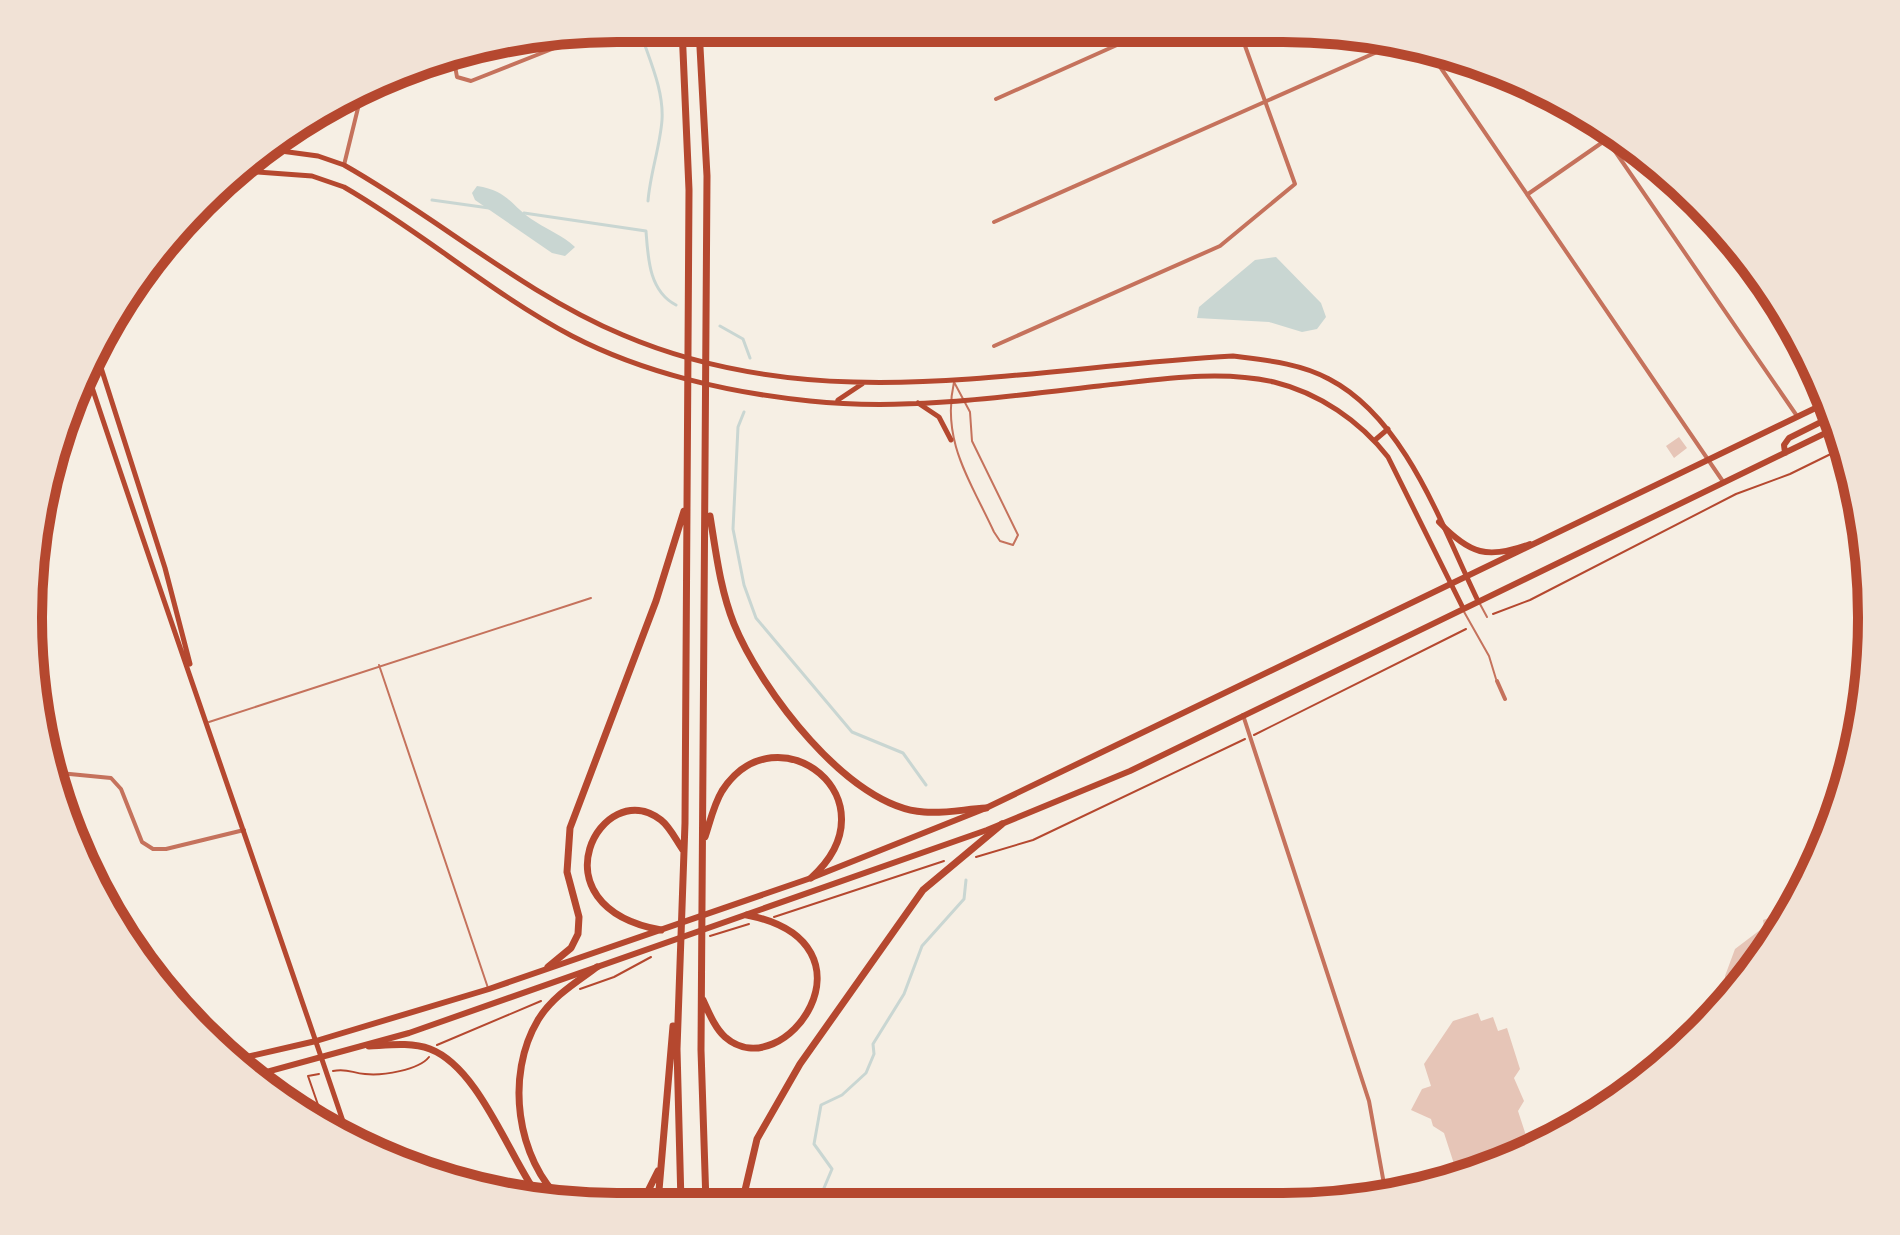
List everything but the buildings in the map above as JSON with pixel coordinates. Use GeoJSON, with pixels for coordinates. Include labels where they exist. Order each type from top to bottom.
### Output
{"type":"FeatureCollection","features":[{"type":"Feature","properties":{"kind":"highway"},"geometry":{"type":"LineString","coordinates":[[681,1193],[677,1049],[683,850],[689,190],[683,42]]}},
{"type":"Feature","properties":{"kind":"highway"},"geometry":{"type":"LineString","coordinates":[[700,42],[707,176],[702,997],[706,1193]]}},
{"type":"Feature","properties":{"kind":"highway"},"geometry":{"type":"LineString","coordinates":[[706,504],[723,592],[734,625],[762,677],[809,736],[849,777],[894,805],[923,812],[986,808]]}},
{"type":"Feature","properties":{"kind":"highway"},"geometry":{"type":"LineString","coordinates":[[548,967],[571,948],[578,934],[579,917],[567,872],[570,828],[656,601],[686,505]]}},
{"type":"Feature","properties":{"kind":"highway"},"geometry":{"type":"LineString","coordinates":[[704,843],[717,800],[735,776],[750,765],[772,758],[801,761],[826,777],[842,811],[838,843],[823,867],[811,878]]}},
{"type":"Feature","properties":{"kind":"highway"},"geometry":{"type":"LineString","coordinates":[[665,928],[632,924],[606,908],[590,883],[590,847],[603,824],[613,816],[643,812],[661,820],[683,850]]}},
{"type":"Feature","properties":{"kind":"highway"},"geometry":{"type":"LineString","coordinates":[[744,1193],[757,1139],[800,1064],[923,890],[1002,824]]}},
{"type":"Feature","properties":{"kind":"highway"},"geometry":{"type":"LineString","coordinates":[[702,997],[723,1035],[744,1046],[772,1044],[787,1036],[809,1011],[817,982],[816,967],[804,941],[784,925],[747,915]]}},
{"type":"Feature","properties":{"kind":"highway"},"geometry":{"type":"LineString","coordinates":[[658,1193],[680,960]]}},
{"type":"Feature","properties":{"kind":"highway"},"geometry":{"type":"LineString","coordinates":[[552,1189],[537,1171],[522,1124],[521,1068],[528,1041],[550,1004],[597,967]]}},
{"type":"Feature","properties":{"kind":"highway"},"geometry":{"type":"LineString","coordinates":[[369,1046],[415,1046],[432,1050],[453,1063],[471,1083],[530,1186]]}},
{"type":"Feature","properties":{"kind":"highway"},"geometry":{"type":"LineString","coordinates":[[646,1193],[659,1169]]}},
{"type":"Feature","properties":{"kind":"main road"},"geometry":{"type":"LineString","coordinates":[[281,151],[318,156],[344,165],[388,190],[548,296],[643,344],[717,367],[776,379],[864,383],[954,382],[1233,356],[1277,362],[1328,378],[1353,395],[1402,447],[1478,601]]}},
{"type":"Feature","properties":{"kind":"main road"},"geometry":{"type":"LineString","coordinates":[[254,172],[312,176],[344,187],[542,319],[604,351],[644,366],[776,397],[833,402],[917,402],[1231,376],[1275,382],[1328,404],[1375,440],[1388,457],[1463,608]]}},
{"type":"Feature","properties":{"kind":"main road"},"geometry":{"type":"LineString","coordinates":[[100,365],[165,568],[197,692]]}},
{"type":"Feature","properties":{"kind":"main road"},"geometry":{"type":"LineString","coordinates":[[833,402],[864,383]]}},
{"type":"Feature","properties":{"kind":"main road"},"geometry":{"type":"LineString","coordinates":[[91,385],[344,1124]]}},
{"type":"Feature","properties":{"kind":"main road"},"geometry":{"type":"LineString","coordinates":[[917,402],[939,417],[951,440]]}},
{"type":"Feature","properties":{"kind":"main road"},"geometry":{"type":"LineString","coordinates":[[246,1057],[316,1041],[489,989],[811,878],[986,808],[1467,579],[1818,407]]}},
{"type":"Feature","properties":{"kind":"main road"},"geometry":{"type":"LineString","coordinates":[[1785,453],[1784,445],[1789,438],[1823,421]]}},
{"type":"Feature","properties":{"kind":"main road"},"geometry":{"type":"LineString","coordinates":[[1375,440],[1388,429]]}},
{"type":"Feature","properties":{"kind":"main road"},"geometry":{"type":"LineString","coordinates":[[265,1073],[369,1046],[597,967],[715,930],[747,915],[1002,824],[1130,771],[1827,432]]}},
{"type":"Feature","properties":{"kind":"main road"},"geometry":{"type":"LineString","coordinates":[[1439,522],[1459,543],[1491,554],[1556,535]]}},
{"type":"Feature","properties":{"kind":"street"},"geometry":{"type":"LineString","coordinates":[[996,99],[1124,42]]}},
{"type":"Feature","properties":{"kind":"street"},"geometry":{"type":"LineString","coordinates":[[994,346],[1220,246],[1295,184],[1244,42]]}},
{"type":"Feature","properties":{"kind":"street"},"geometry":{"type":"LineString","coordinates":[[455,66],[457,77],[471,81],[559,45]]}},
{"type":"Feature","properties":{"kind":"street"},"geometry":{"type":"LineString","coordinates":[[994,222],[1380,51]]}},
{"type":"Feature","properties":{"kind":"street"},"geometry":{"type":"LineString","coordinates":[[1438,64],[1724,483]]}},
{"type":"Feature","properties":{"kind":"street"},"geometry":{"type":"LineString","coordinates":[[344,165],[357,104]]}},
{"type":"Feature","properties":{"kind":"street"},"geometry":{"type":"LineString","coordinates":[[1528,194],[1604,141]]}},
{"type":"Feature","properties":{"kind":"street"},"geometry":{"type":"LineString","coordinates":[[1612,146],[1797,416]]}},
{"type":"Feature","properties":{"kind":"street"},"geometry":{"type":"LineString","coordinates":[[1497,681],[1505,699]]}},
{"type":"Feature","properties":{"kind":"street"},"geometry":{"type":"LineString","coordinates":[[1243,715],[1369,1101],[1384,1184]]}},
{"type":"Feature","properties":{"kind":"street"},"geometry":{"type":"LineString","coordinates":[[64,773],[111,778],[121,789],[142,842],[153,849],[166,849],[244,830]]}},
{"type":"Feature","properties":{"kind":"lane"},"geometry":{"type":"LineString","coordinates":[[954,382],[970,412],[972,441],[1018,535],[1013,545],[1000,541],[994,532],[951,440],[950,400],[954,382]]}},
{"type":"Feature","properties":{"kind":"lane"},"geometry":{"type":"LineString","coordinates":[[208,722],[591,598]]}},
{"type":"Feature","properties":{"kind":"lane"},"geometry":{"type":"LineString","coordinates":[[1478,601],[1487,617]]}},
{"type":"Feature","properties":{"kind":"lane"},"geometry":{"type":"LineString","coordinates":[[1463,608],[1489,656],[1497,681]]}},
{"type":"Feature","properties":{"kind":"lane"},"geometry":{"type":"LineString","coordinates":[[379,665],[489,989]]}},
{"type":"Feature","properties":{"kind":"path"},"geometry":{"type":"LineString","coordinates":[[1487,617],[1544,593],[1736,494],[1790,474],[1833,453]]}},
{"type":"Feature","properties":{"kind":"path"},"geometry":{"type":"LineString","coordinates":[[969,857],[1033,840],[1252,736],[1472,625]]}},
{"type":"Feature","properties":{"kind":"path"},"geometry":{"type":"LineString","coordinates":[[774,914],[787,914],[813,906],[951,858]]}},
{"type":"Feature","properties":{"kind":"path"},"geometry":{"type":"LineString","coordinates":[[715,930],[751,924]]}},
{"type":"Feature","properties":{"kind":"path"},"geometry":{"type":"LineString","coordinates":[[569,996],[661,953]]}},
{"type":"Feature","properties":{"kind":"path"},"geometry":{"type":"LineString","coordinates":[[435,1046],[548,997]]}},
{"type":"Feature","properties":{"kind":"path"},"geometry":{"type":"LineString","coordinates":[[346,1068],[368,1075],[420,1065],[429,1056]]}},
{"type":"Feature","properties":{"kind":"path"},"geometry":{"type":"LineString","coordinates":[[308,1076],[320,1110]]}},
{"type":"Feature","properties":{"kind":"shaded area"},"geometry":{"type":"Polygon","coordinates":[[[477,186],[504,196],[575,247],[565,256],[552,253],[475,200],[472,193],[477,186]]]}},
{"type":"Feature","properties":{"kind":"shaded area"},"geometry":{"type":"Polygon","coordinates":[[[1276,257],[1321,303],[1326,317],[1317,329],[1302,332],[1269,322],[1197,318],[1199,307],[1255,260],[1276,257]]]}},
{"type":"Feature","properties":{"kind":"waterway"},"geometry":{"type":"LineString","coordinates":[[644,42],[662,108],[648,201]]}},
{"type":"Feature","properties":{"kind":"waterway"},"geometry":{"type":"LineString","coordinates":[[432,200],[489,208]]}},
{"type":"Feature","properties":{"kind":"waterway"},"geometry":{"type":"LineString","coordinates":[[524,213],[646,231],[649,263],[655,283],[676,305]]}},
{"type":"Feature","properties":{"kind":"waterway"},"geometry":{"type":"LineString","coordinates":[[720,326],[743,339],[750,358]]}},
{"type":"Feature","properties":{"kind":"waterway"},"geometry":{"type":"LineString","coordinates":[[744,412],[738,427],[733,529],[744,585],[756,618],[852,732],[903,753],[926,785]]}},
{"type":"Feature","properties":{"kind":"waterway"},"geometry":{"type":"LineString","coordinates":[[826,1193],[824,1188],[832,1169],[814,1144],[821,1105],[842,1095],[866,1073],[874,1054],[873,1044],[904,994],[922,946],[964,899],[966,880]]}}]}
